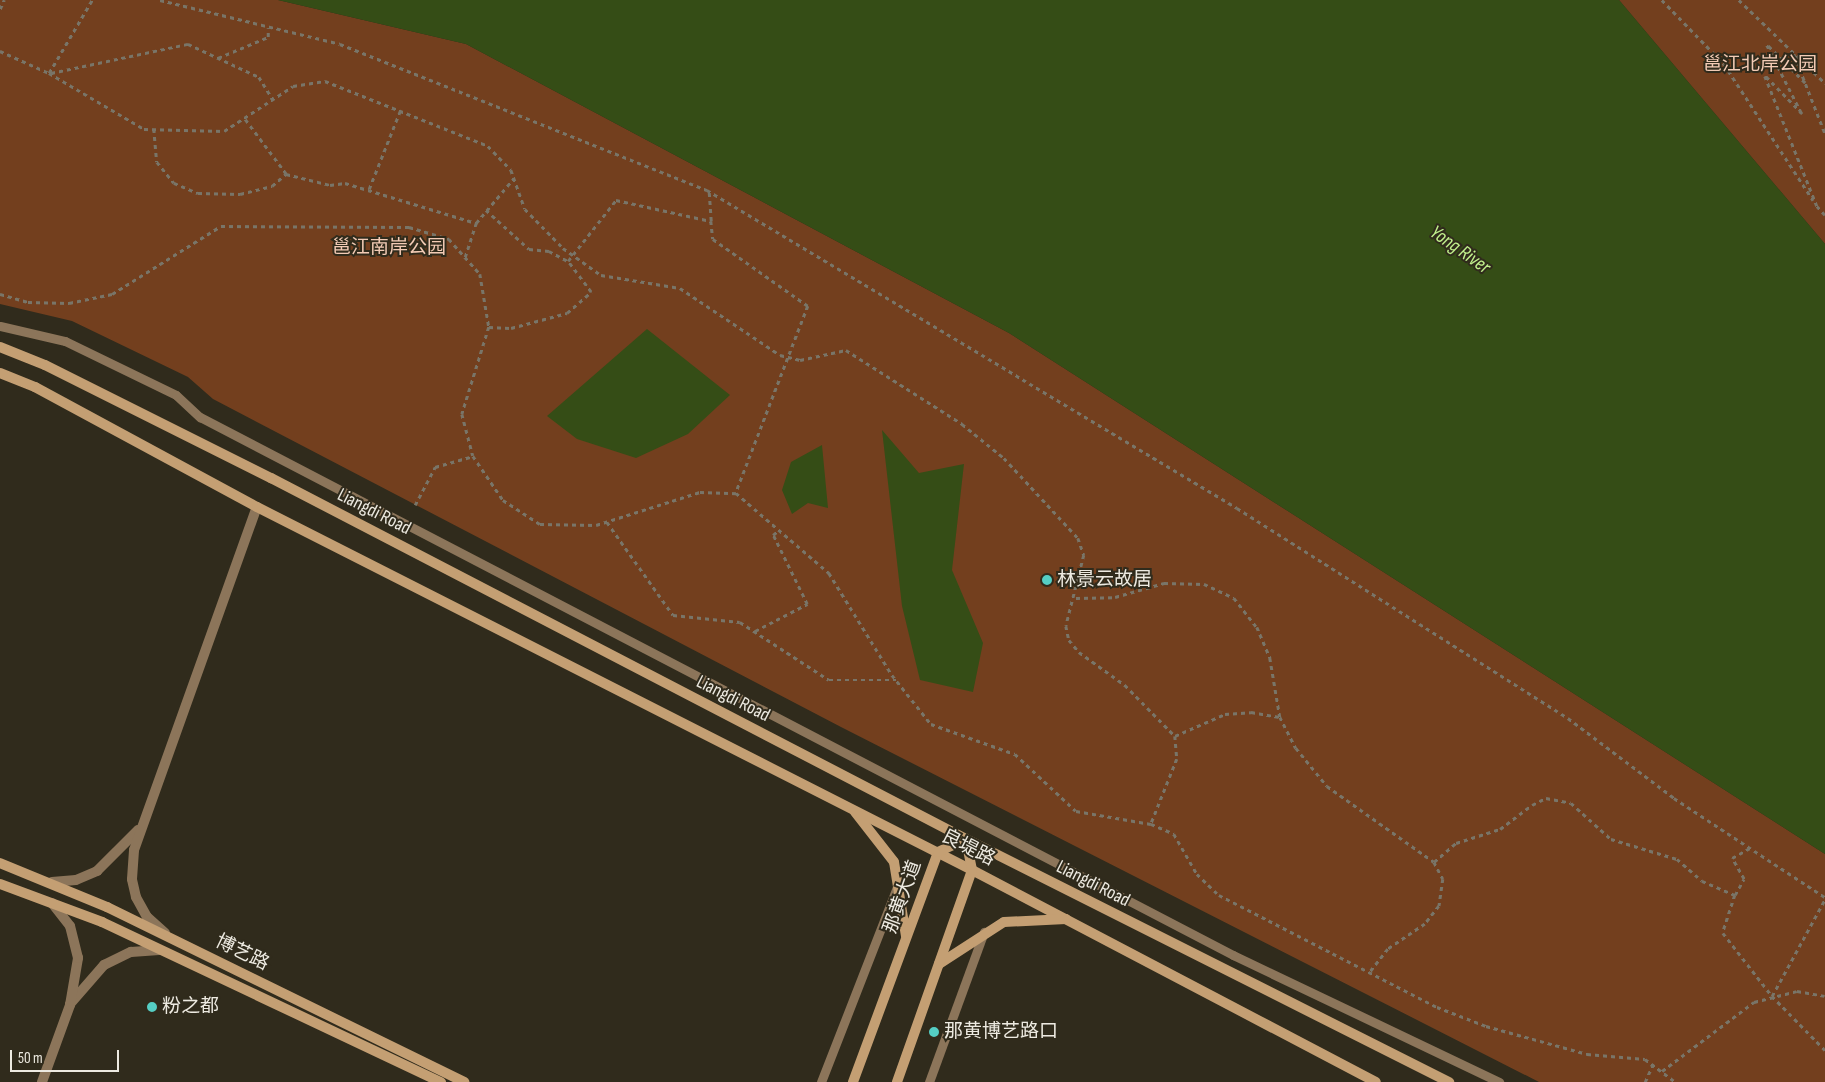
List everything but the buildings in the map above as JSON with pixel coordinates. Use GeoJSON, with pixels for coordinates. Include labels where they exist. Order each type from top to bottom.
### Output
{"type":"FeatureCollection","features":[{"type":"Feature","properties":{"kind":"main road","name":"Liangdi Road"},"geometry":{"type":"LineString","coordinates":[[0,347],[46,364],[271,478],[966,839],[1450,1082]]}},
{"type":"Feature","properties":{"kind":"main road"},"geometry":{"type":"LineString","coordinates":[[0,372],[35,386],[257,507],[853,809],[894,862],[906,938]]}},
{"type":"Feature","properties":{"kind":"main road","name":"良堤路"},"geometry":{"type":"LineString","coordinates":[[853,809],[1068,919]]}},
{"type":"Feature","properties":{"kind":"main road","name":"那黄大道"},"geometry":{"type":"LineString","coordinates":[[853,1082],[938,852],[966,839]]}},
{"type":"Feature","properties":{"kind":"main road"},"geometry":{"type":"LineString","coordinates":[[896,1082],[972,870],[966,839]]}},
{"type":"Feature","properties":{"kind":"main road","name":"博艺路"},"geometry":{"type":"LineString","coordinates":[[0,863],[52,882],[172,937],[466,1082]]}},
{"type":"Feature","properties":{"kind":"main road","name":"博艺路"},"geometry":{"type":"LineString","coordinates":[[0,884],[48,899],[163,950],[441,1082]]}},
{"type":"Feature","properties":{"kind":"main road"},"geometry":{"type":"LineString","coordinates":[[938,965],[985,930],[1004,922],[1068,919],[1376,1082]]}},
{"type":"Feature","properties":{"kind":"street"},"geometry":{"type":"LineString","coordinates":[[172,937],[148,917],[136,897],[132,862],[139,830],[257,507]]}},
{"type":"Feature","properties":{"kind":"street"},"geometry":{"type":"LineString","coordinates":[[52,882],[76,880],[97,871],[139,830]]}},
{"type":"Feature","properties":{"kind":"street"},"geometry":{"type":"LineString","coordinates":[[42,1082],[70,1005],[77,947],[70,926],[48,899]]}},
{"type":"Feature","properties":{"kind":"street"},"geometry":{"type":"LineString","coordinates":[[70,1005],[104,965],[131,952],[163,950]]}},
{"type":"Feature","properties":{"kind":"lane"},"geometry":{"type":"LineString","coordinates":[[0,326],[65,341],[176,395],[200,417],[988,828],[1233,955],[1499,1082]]}},
{"type":"Feature","properties":{"kind":"lane"},"geometry":{"type":"LineString","coordinates":[[821,1082],[898,885]]}},
{"type":"Feature","properties":{"kind":"lane"},"geometry":{"type":"LineString","coordinates":[[928,1082],[985,930]]}},
{"type":"Feature","properties":{"kind":"path"},"geometry":{"type":"LineString","coordinates":[[0,9],[4,0]]}},
{"type":"Feature","properties":{"kind":"path"},"geometry":{"type":"LineString","coordinates":[[49,73],[92,0]]}},
{"type":"Feature","properties":{"kind":"path"},"geometry":{"type":"LineString","coordinates":[[160,0],[268,28],[340,44],[709,191],[1237,508],[1568,718],[1750,848],[1825,898],[1772,996]]}},
{"type":"Feature","properties":{"kind":"path"},"geometry":{"type":"LineString","coordinates":[[1662,0],[1724,64],[1817,206],[1825,215]]}},
{"type":"Feature","properties":{"kind":"path"},"geometry":{"type":"LineString","coordinates":[[1739,0],[1825,83]]}},
{"type":"Feature","properties":{"kind":"path"},"geometry":{"type":"LineString","coordinates":[[218,58],[268,37],[268,28]]}},
{"type":"Feature","properties":{"kind":"path"},"geometry":{"type":"LineString","coordinates":[[49,73],[188,44],[259,77],[273,99]]}},
{"type":"Feature","properties":{"kind":"path"},"geometry":{"type":"LineString","coordinates":[[1805,83],[1767,45],[1802,114],[1765,76],[1817,206]]}},
{"type":"Feature","properties":{"kind":"path"},"geometry":{"type":"LineString","coordinates":[[0,51],[49,73],[144,129],[224,131],[293,86],[325,81],[488,146],[514,178],[525,209],[572,254],[602,275],[680,288],[748,337],[789,358],[800,360],[846,350],[962,424],[1004,458],[1078,538],[1084,555],[1076,598],[1066,626],[1070,640],[1079,652],[1125,685],[1174,736],[1177,759],[1151,824]]}},
{"type":"Feature","properties":{"kind":"path"},"geometry":{"type":"LineString","coordinates":[[1794,53],[1825,133]]}},
{"type":"Feature","properties":{"kind":"path"},"geometry":{"type":"LineString","coordinates":[[369,189],[400,111]]}},
{"type":"Feature","properties":{"kind":"path"},"geometry":{"type":"LineString","coordinates":[[244,118],[286,174],[369,189],[476,223]]}},
{"type":"Feature","properties":{"kind":"path"},"geometry":{"type":"LineString","coordinates":[[154,129],[157,162],[174,183],[198,193],[240,194],[272,186],[286,174]]}},
{"type":"Feature","properties":{"kind":"path"},"geometry":{"type":"LineString","coordinates":[[465,257],[476,223],[514,178]]}},
{"type":"Feature","properties":{"kind":"path"},"geometry":{"type":"LineString","coordinates":[[709,191],[713,239],[808,306],[736,493]]}},
{"type":"Feature","properties":{"kind":"path"},"geometry":{"type":"LineString","coordinates":[[568,261],[616,200],[712,221]]}},
{"type":"Feature","properties":{"kind":"path"},"geometry":{"type":"LineString","coordinates":[[486,210],[529,249],[549,251],[568,261],[591,292],[567,313],[511,328],[489,327]]}},
{"type":"Feature","properties":{"kind":"path"},"geometry":{"type":"LineString","coordinates":[[0,294],[28,302],[68,304],[112,294],[221,226],[409,227],[449,239],[480,274],[489,327],[462,414],[473,456],[503,500],[540,524],[608,522],[700,492],[736,493],[829,573],[896,680],[930,724],[1015,754],[1076,811],[1151,824],[1174,834],[1197,874],[1218,895],[1369,973],[1486,1026],[1587,1054],[1623,1055],[1653,1064],[1676,1082]]}},
{"type":"Feature","properties":{"kind":"path"},"geometry":{"type":"LineString","coordinates":[[416,505],[435,467],[473,456]]}},
{"type":"Feature","properties":{"kind":"path"},"geometry":{"type":"LineString","coordinates":[[608,522],[673,615],[740,622],[829,680],[896,680]]}},
{"type":"Feature","properties":{"kind":"path"},"geometry":{"type":"LineString","coordinates":[[755,631],[807,604],[772,535],[779,530]]}},
{"type":"Feature","properties":{"kind":"path"},"geometry":{"type":"LineString","coordinates":[[1076,598],[1115,598],[1164,583],[1204,584],[1234,598],[1257,627],[1270,658],[1280,717],[1296,748],[1327,786],[1434,862],[1443,880],[1439,906],[1425,924],[1388,948],[1369,973]]}},
{"type":"Feature","properties":{"kind":"path"},"geometry":{"type":"LineString","coordinates":[[1174,736],[1225,714],[1251,712],[1280,717]]}},
{"type":"Feature","properties":{"kind":"path"},"geometry":{"type":"LineString","coordinates":[[1434,862],[1456,843],[1500,829],[1532,804],[1562,798],[1611,839],[1677,859],[1702,881],[1736,895]]}},
{"type":"Feature","properties":{"kind":"path"},"geometry":{"type":"LineString","coordinates":[[1750,848],[1732,858],[1744,879],[1736,895],[1723,933],[1772,996],[1825,1050]]}},
{"type":"Feature","properties":{"kind":"path"},"geometry":{"type":"LineString","coordinates":[[1662,1071],[1735,1013],[1772,996],[1797,991],[1825,996]]}},
{"type":"Feature","properties":{"kind":"path"},"geometry":{"type":"LineString","coordinates":[[1645,1082],[1653,1064]]}},
{"type":"Feature","properties":{"kind":"green space","name":"邕江南岸公园"},"geometry":{"type":"Polygon","coordinates":[[[0,0],[278,0],[466,44],[1009,333],[1825,854],[1825,1082],[1539,1082],[841,727],[213,399],[188,377],[72,321],[0,304],[0,0]]]}},
{"type":"Feature","properties":{"kind":"green space","name":"邕江北岸公园"},"geometry":{"type":"Polygon","coordinates":[[[1619,0],[1825,0],[1825,244],[1619,0]]]}},
{"type":"Feature","properties":{"kind":"water","name":"Yong River"},"geometry":{"type":"Polygon","coordinates":[[[278,0],[1619,0],[1825,244],[1825,854],[1009,333],[466,44],[278,0]]]}},
{"type":"Feature","properties":{"kind":"water"},"geometry":{"type":"Polygon","coordinates":[[[647,329],[730,395],[688,434],[636,458],[577,439],[547,416],[647,329]]]}},
{"type":"Feature","properties":{"kind":"water"},"geometry":{"type":"Polygon","coordinates":[[[882,430],[919,473],[964,464],[952,570],[983,643],[973,692],[920,680],[902,606],[882,430]]]}},
{"type":"Feature","properties":{"kind":"water"},"geometry":{"type":"Polygon","coordinates":[[[822,445],[828,508],[808,503],[792,514],[782,490],[791,462],[822,445]]]}},
{"type":"Feature","properties":{"kind":"place","name":"林景云故居"},"geometry":{"type":"Point","coordinates":[1047,580]}},
{"type":"Feature","properties":{"kind":"place","name":"粉之都"},"geometry":{"type":"Point","coordinates":[152,1007]}},
{"type":"Feature","properties":{"kind":"place","name":"那黄博艺路口"},"geometry":{"type":"Point","coordinates":[934,1032]}}]}
